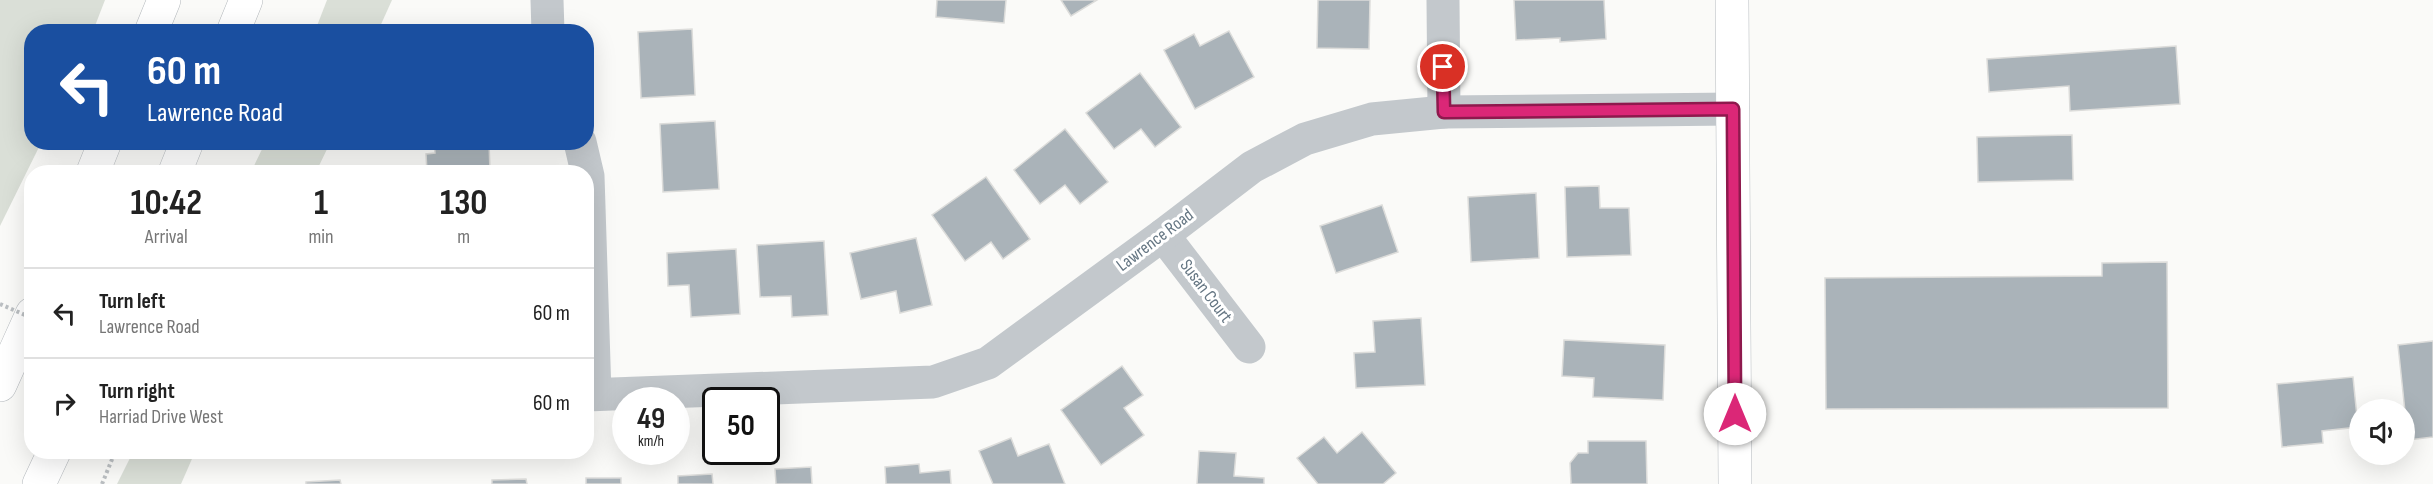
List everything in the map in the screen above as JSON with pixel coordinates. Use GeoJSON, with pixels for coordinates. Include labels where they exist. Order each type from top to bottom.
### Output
{"type":"FeatureCollection","features":[{"type":"Feature","properties":{"kind":"main road"},"geometry":{"type":"LineString","coordinates":[[154,24],[164,0]]}},
{"type":"Feature","properties":{"kind":"main road"},"geometry":{"type":"LineString","coordinates":[[236,24],[246,0]]}},
{"type":"Feature","properties":{"kind":"main road"},"geometry":{"type":"LineString","coordinates":[[1732,0],[1735,484]]}},
{"type":"Feature","properties":{"kind":"main road"},"geometry":{"type":"LineString","coordinates":[[96,165],[102,150]]}},
{"type":"Feature","properties":{"kind":"main road"},"geometry":{"type":"LineString","coordinates":[[178,165],[184,150]]}},
{"type":"Feature","properties":{"kind":"main road"},"geometry":{"type":"LineString","coordinates":[[0,385],[24,333]]}},
{"type":"Feature","properties":{"kind":"main road"},"geometry":{"type":"LineString","coordinates":[[39,484],[51,459]]}},
{"type":"Feature","properties":{"kind":"street"},"geometry":{"type":"LineString","coordinates":[[547,0],[548,24]]}},
{"type":"Feature","properties":{"kind":"street"},"geometry":{"type":"LineString","coordinates":[[1443,0],[1444,112]]}},
{"type":"Feature","properties":{"kind":"street","name":"Lawrence Road"},"geometry":{"type":"LineString","coordinates":[[594,395],[933,382],[988,363],[1252,167],[1305,139],[1372,120],[1444,112],[1733,109]]}},
{"type":"Feature","properties":{"kind":"street"},"geometry":{"type":"LineString","coordinates":[[582,150],[585,165]]}},
{"type":"Feature","properties":{"kind":"street","name":"Susan Court"},"geometry":{"type":"LineString","coordinates":[[1163,235],[1249,347]]}},
{"type":"Feature","properties":{"kind":"path"},"geometry":{"type":"LineString","coordinates":[[0,304],[24,313]]}},
{"type":"Feature","properties":{"kind":"path"},"geometry":{"type":"LineString","coordinates":[[102,484],[112,459]]}},
{"type":"Feature","properties":{"kind":"shaded area"},"geometry":{"type":"Polygon","coordinates":[[[0,0],[105,0],[96,24],[24,24],[24,150],[38,150],[30,165],[24,165],[24,177],[0,226],[0,0]]]}},
{"type":"Feature","properties":{"kind":"shaded area"},"geometry":{"type":"Polygon","coordinates":[[[327,0],[392,0],[381,24],[318,24],[327,0]]]}},
{"type":"Feature","properties":{"kind":"shaded area"},"geometry":{"type":"Polygon","coordinates":[[[261,150],[327,150],[319,165],[254,165],[261,150]]]}},
{"type":"Feature","properties":{"kind":"shaded area"},"geometry":{"type":"Polygon","coordinates":[[[130,459],[192,459],[181,484],[117,484],[130,459]]]}},
{"type":"Feature","properties":{"kind":"building"},"geometry":{"type":"Polygon","coordinates":[[[937,0],[1006,0],[1004,23],[936,17],[937,0]]]}},
{"type":"Feature","properties":{"kind":"building"},"geometry":{"type":"Polygon","coordinates":[[[1061,0],[1097,0],[1071,16],[1061,0]]]}},
{"type":"Feature","properties":{"kind":"building"},"geometry":{"type":"Polygon","coordinates":[[[1318,0],[1370,0],[1369,49],[1317,48],[1318,0]]]}},
{"type":"Feature","properties":{"kind":"building"},"geometry":{"type":"Polygon","coordinates":[[[1514,0],[1604,0],[1606,39],[1560,42],[1560,38],[1516,40],[1514,0]]]}},
{"type":"Feature","properties":{"kind":"building"},"geometry":{"type":"Polygon","coordinates":[[[692,29],[695,95],[641,98],[638,32],[692,29]]]}},
{"type":"Feature","properties":{"kind":"building"},"geometry":{"type":"Polygon","coordinates":[[[1229,31],[1254,77],[1195,109],[1164,50],[1194,34],[1200,46],[1229,31]]]}},
{"type":"Feature","properties":{"kind":"building"},"geometry":{"type":"Polygon","coordinates":[[[2176,46],[2180,104],[2070,111],[2069,86],[1989,92],[1987,59],[2176,46]]]}},
{"type":"Feature","properties":{"kind":"building"},"geometry":{"type":"Polygon","coordinates":[[[1140,73],[1181,127],[1155,147],[1141,129],[1114,149],[1086,113],[1140,73]]]}},
{"type":"Feature","properties":{"kind":"building"},"geometry":{"type":"Polygon","coordinates":[[[715,121],[719,189],[663,192],[660,124],[715,121]]]}},
{"type":"Feature","properties":{"kind":"building"},"geometry":{"type":"Polygon","coordinates":[[[1065,129],[1108,182],[1080,204],[1065,185],[1040,204],[1014,170],[1065,129]]]}},
{"type":"Feature","properties":{"kind":"building"},"geometry":{"type":"Polygon","coordinates":[[[2072,135],[2073,180],[1978,182],[1977,137],[2072,135]]]}},
{"type":"Feature","properties":{"kind":"building"},"geometry":{"type":"Polygon","coordinates":[[[435,150],[489,150],[490,165],[427,165],[426,154],[435,153],[435,150]]]}},
{"type":"Feature","properties":{"kind":"building"},"geometry":{"type":"Polygon","coordinates":[[[986,177],[1030,239],[1003,259],[991,242],[965,261],[932,215],[986,177]]]}},
{"type":"Feature","properties":{"kind":"building"},"geometry":{"type":"Polygon","coordinates":[[[1599,186],[1600,208],[1629,208],[1631,255],[1567,257],[1565,187],[1599,186]]]}},
{"type":"Feature","properties":{"kind":"building"},"geometry":{"type":"Polygon","coordinates":[[[1536,193],[1539,258],[1471,262],[1468,197],[1536,193]]]}},
{"type":"Feature","properties":{"kind":"building"},"geometry":{"type":"Polygon","coordinates":[[[1382,205],[1398,252],[1336,273],[1320,226],[1382,205]]]}},
{"type":"Feature","properties":{"kind":"building"},"geometry":{"type":"Polygon","coordinates":[[[916,238],[932,305],[900,313],[896,291],[861,299],[850,253],[916,238]]]}},
{"type":"Feature","properties":{"kind":"building"},"geometry":{"type":"Polygon","coordinates":[[[824,241],[828,315],[792,317],[791,296],[760,297],[757,245],[824,241]]]}},
{"type":"Feature","properties":{"kind":"building"},"geometry":{"type":"Polygon","coordinates":[[[736,249],[740,314],[691,317],[689,285],[668,286],[667,253],[736,249]]]}},
{"type":"Feature","properties":{"kind":"building"},"geometry":{"type":"Polygon","coordinates":[[[2167,262],[2168,408],[1826,409],[1825,278],[2102,276],[2102,263],[2167,262]]]}},
{"type":"Feature","properties":{"kind":"building"},"geometry":{"type":"Polygon","coordinates":[[[1421,318],[1425,385],[1356,388],[1354,353],[1375,352],[1373,321],[1421,318]]]}},
{"type":"Feature","properties":{"kind":"building"},"geometry":{"type":"Polygon","coordinates":[[[1564,340],[1665,345],[1663,400],[1593,397],[1594,378],[1562,376],[1564,340]]]}},
{"type":"Feature","properties":{"kind":"building"},"geometry":{"type":"Polygon","coordinates":[[[2433,341],[2433,437],[2415,439],[2415,399],[2404,399],[2398,345],[2433,341]]]}},
{"type":"Feature","properties":{"kind":"building"},"geometry":{"type":"Polygon","coordinates":[[[1122,366],[1143,395],[1124,408],[1144,435],[1101,465],[1061,410],[1122,366]]]}},
{"type":"Feature","properties":{"kind":"building"},"geometry":{"type":"Polygon","coordinates":[[[2353,377],[2355,399],[2349,399],[2349,428],[2322,431],[2323,443],[2282,447],[2277,384],[2353,377]]]}},
{"type":"Feature","properties":{"kind":"building"},"geometry":{"type":"Polygon","coordinates":[[[1362,432],[1396,473],[1383,484],[1318,484],[1297,458],[1324,437],[1337,453],[1362,432]]]}},
{"type":"Feature","properties":{"kind":"building"},"geometry":{"type":"Polygon","coordinates":[[[1011,438],[1018,456],[1049,444],[1065,484],[993,484],[979,451],[1011,438]]]}},
{"type":"Feature","properties":{"kind":"building"},"geometry":{"type":"Polygon","coordinates":[[[1588,441],[1646,441],[1647,484],[1571,484],[1570,463],[1578,453],[1588,453],[1588,441]]]}},
{"type":"Feature","properties":{"kind":"building"},"geometry":{"type":"Polygon","coordinates":[[[1199,451],[1236,453],[1234,476],[1264,478],[1264,484],[1197,484],[1199,451]]]}},
{"type":"Feature","properties":{"kind":"building"},"geometry":{"type":"Polygon","coordinates":[[[919,464],[920,473],[950,470],[951,484],[886,484],[885,467],[919,464]]]}},
{"type":"Feature","properties":{"kind":"building"},"geometry":{"type":"Polygon","coordinates":[[[811,467],[812,484],[776,484],[775,469],[811,467]]]}},
{"type":"Feature","properties":{"kind":"building"},"geometry":{"type":"Polygon","coordinates":[[[712,474],[713,484],[678,484],[678,476],[712,474]]]}},
{"type":"Feature","properties":{"kind":"building"},"geometry":{"type":"Polygon","coordinates":[[[586,478],[621,478],[621,484],[586,484],[586,478]]]}},
{"type":"Feature","properties":{"kind":"building"},"geometry":{"type":"Polygon","coordinates":[[[526,479],[527,484],[492,484],[492,480],[526,479]]]}},
{"type":"Feature","properties":{"kind":"building"},"geometry":{"type":"Polygon","coordinates":[[[340,480],[341,484],[306,484],[306,482],[340,480]]]}},
{"type":"Feature","properties":{"kind":"route"},"geometry":{"type":"LineString","coordinates":[[1443,67],[1444,112],[1733,109],[1735,414]]}}]}
